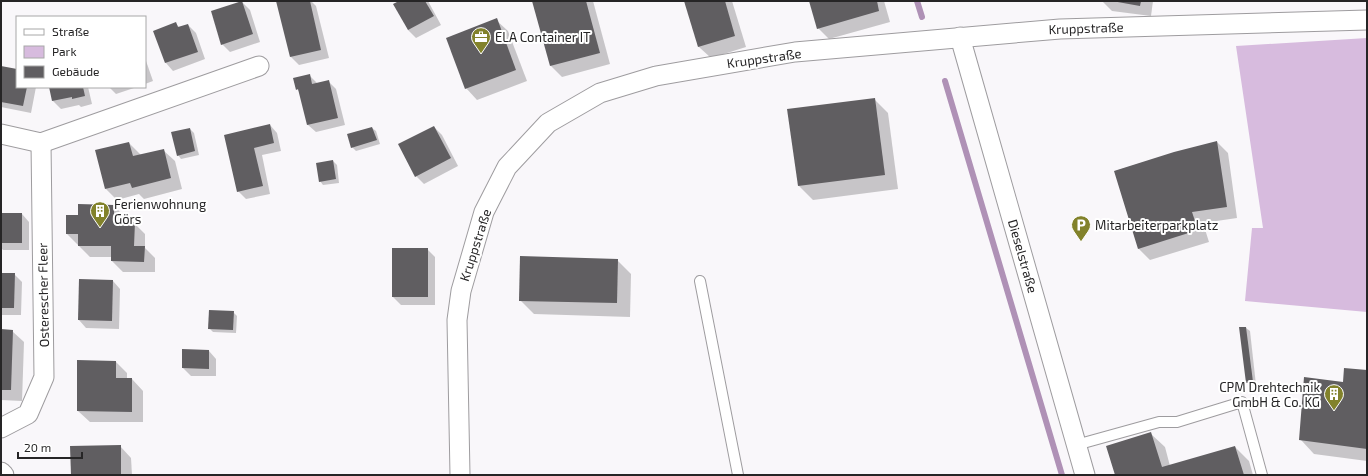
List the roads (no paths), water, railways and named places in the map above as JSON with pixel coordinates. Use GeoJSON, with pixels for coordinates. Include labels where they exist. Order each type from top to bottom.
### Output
{"type":"FeatureCollection","features":[{"type":"Feature","properties":{"kind":"street","name":"Kruppstraße"},"geometry":{"type":"LineString","coordinates":[[460,475],[457,320],[461,291],[484,212],[507,167],[548,123],[600,93],[656,76],[795,52],[1060,29],[1367,20]]}},
{"type":"Feature","properties":{"kind":"street","name":"Dieselstraße"},"geometry":{"type":"LineString","coordinates":[[960,37],[1085,475]]}},
{"type":"Feature","properties":{"kind":"street"},"geometry":{"type":"LineString","coordinates":[[1,134],[41,143],[259,66]]}},
{"type":"Feature","properties":{"kind":"street","name":"Osterescher Fleer"},"geometry":{"type":"LineString","coordinates":[[1,428],[28,414],[44,377],[41,143]]}},
{"type":"Feature","properties":{"kind":"street"},"geometry":{"type":"LineString","coordinates":[[1,472],[4,475]]}},
{"type":"Feature","properties":{"kind":"lane"},"geometry":{"type":"LineString","coordinates":[[700,281],[738,475]]}},
{"type":"Feature","properties":{"kind":"lane"},"geometry":{"type":"LineString","coordinates":[[1076,445],[1159,422],[1177,422],[1242,402],[1262,475]]}},
{"type":"Feature","properties":{"kind":"waterway"},"geometry":{"type":"LineString","coordinates":[[917,1],[922,17]]}},
{"type":"Feature","properties":{"kind":"waterway"},"geometry":{"type":"LineString","coordinates":[[945,81],[1062,475]]}},
{"type":"Feature","properties":{"kind":"place","name":"ELA Container IT"},"geometry":{"type":"Point","coordinates":[481,54]}},
{"type":"Feature","properties":{"kind":"place","name":"Ferienwohnung Görs"},"geometry":{"type":"Point","coordinates":[100,228]}},
{"type":"Feature","properties":{"kind":"place","name":"Mitarbeiterparkplatz"},"geometry":{"type":"Point","coordinates":[1081,242]}},
{"type":"Feature","properties":{"kind":"place","name":"CPM Drehtechnik GmbH & Co. KG"},"geometry":{"type":"Point","coordinates":[1334,411]}}]}
